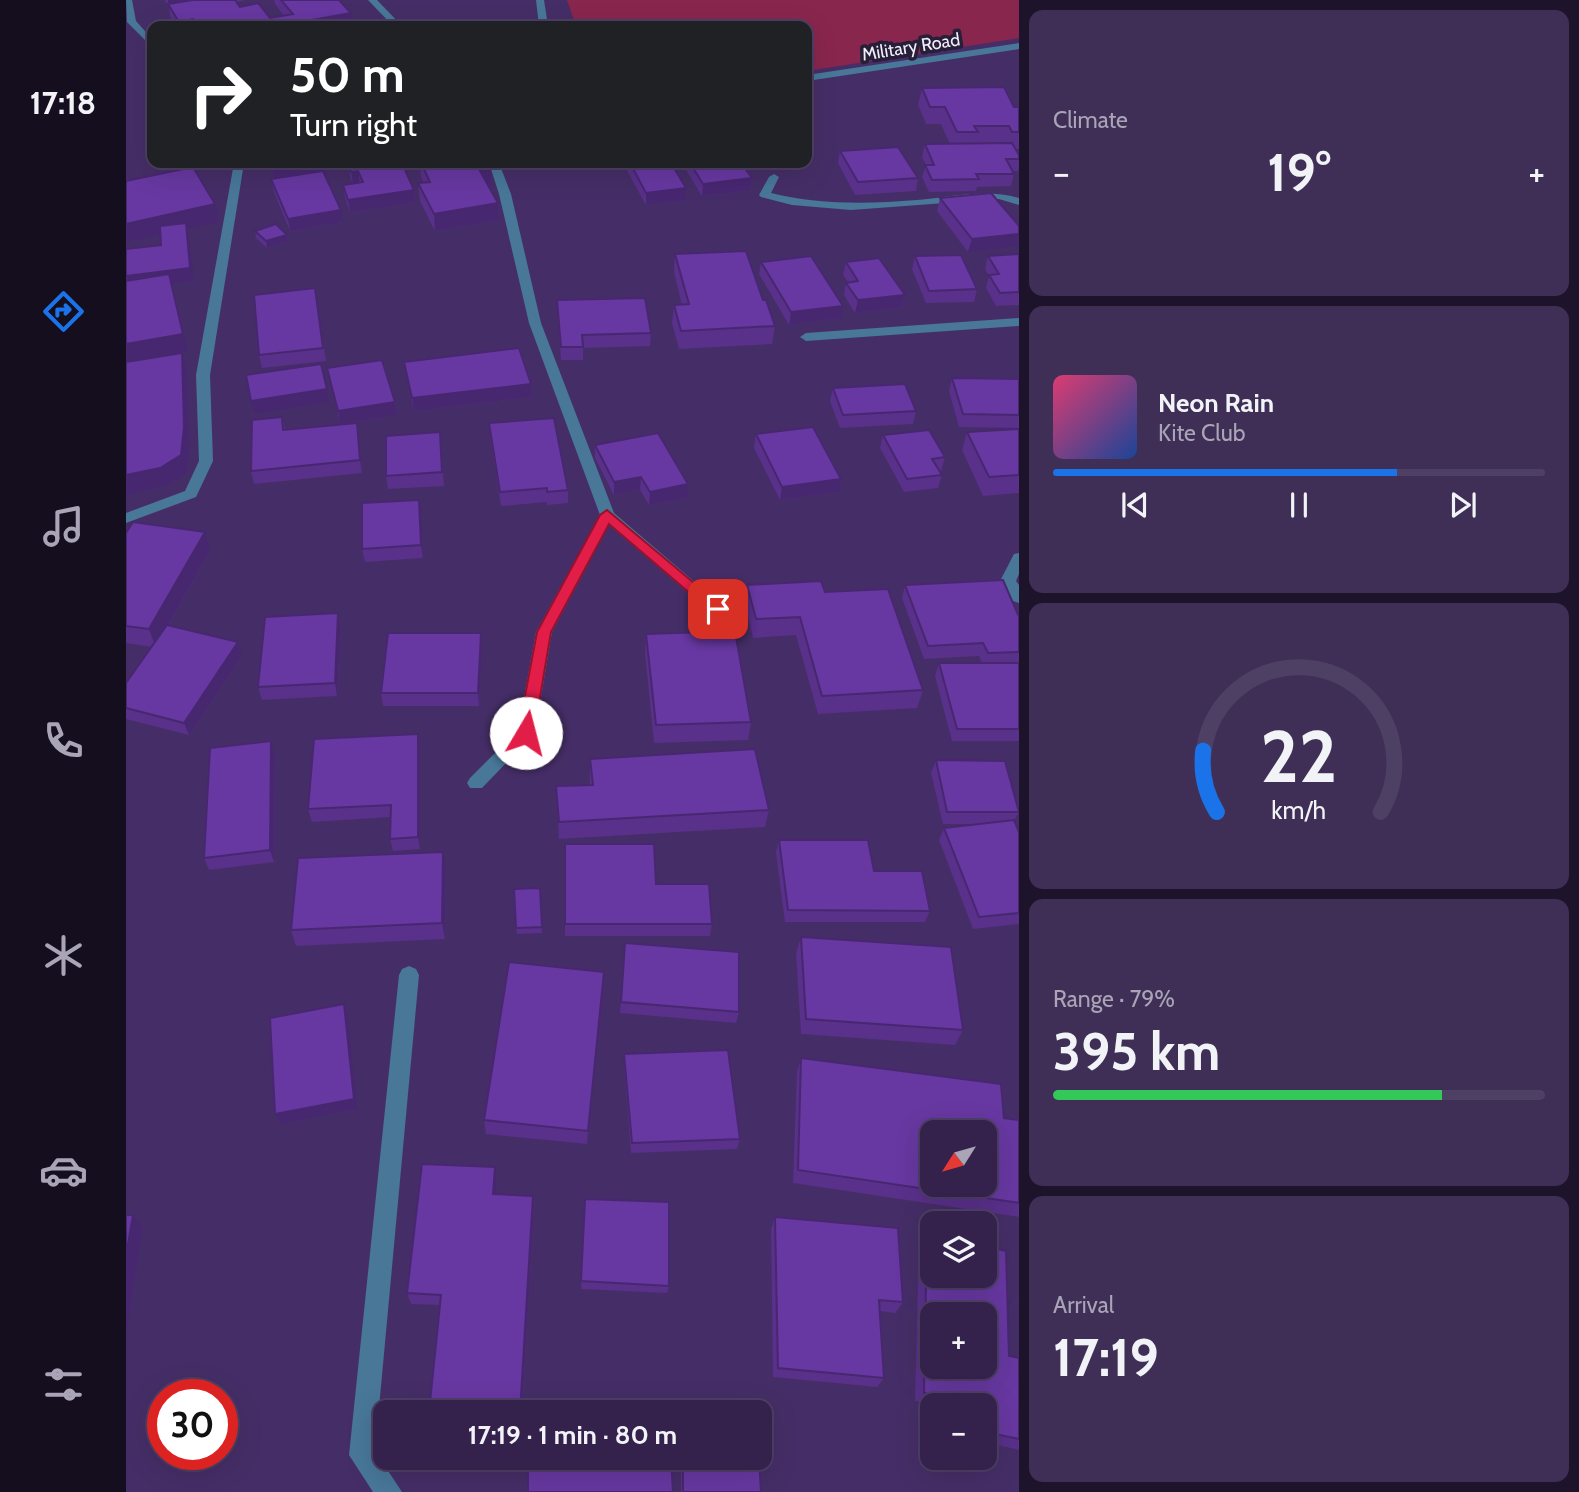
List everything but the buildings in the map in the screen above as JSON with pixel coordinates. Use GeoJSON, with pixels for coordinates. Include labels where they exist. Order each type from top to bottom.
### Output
{"type":"FeatureCollection","features":[{"type":"Feature","properties":{"kind":"street"},"geometry":{"type":"LineString","coordinates":[[128,0],[129,23],[147,39]]}},
{"type":"Feature","properties":{"kind":"street"},"geometry":{"type":"LineString","coordinates":[[372,0],[393,21]]}},
{"type":"Feature","properties":{"kind":"street"},"geometry":{"type":"LineString","coordinates":[[540,0],[543,21]]}},
{"type":"Feature","properties":{"kind":"street","name":"Military Road"},"geometry":{"type":"LineString","coordinates":[[812,77],[1019,46]]}},
{"type":"Feature","properties":{"kind":"street"},"geometry":{"type":"LineString","coordinates":[[126,518],[191,494],[206,461],[202,375],[238,168]]}},
{"type":"Feature","properties":{"kind":"street"},"geometry":{"type":"LineString","coordinates":[[496,168],[505,194],[535,323],[607,515],[737,625]]}},
{"type":"Feature","properties":{"kind":"street"},"geometry":{"type":"LineString","coordinates":[[774,177],[765,195],[785,202],[873,205],[1000,196],[1019,202]]}},
{"type":"Feature","properties":{"kind":"street"},"geometry":{"type":"LineString","coordinates":[[806,337],[1019,322]]}},
{"type":"Feature","properties":{"kind":"street"},"geometry":{"type":"LineString","coordinates":[[476,783],[526,733],[544,632],[607,515]]}},
{"type":"Feature","properties":{"kind":"street"},"geometry":{"type":"LineString","coordinates":[[1019,558],[1008,581],[1019,597]]}},
{"type":"Feature","properties":{"kind":"street"},"geometry":{"type":"LineString","coordinates":[[389,1492],[362,1455],[409,975]]}},
{"type":"Feature","properties":{"kind":"shaded area"},"geometry":{"type":"Polygon","coordinates":[[[567,0],[1019,0],[1019,38],[812,70],[812,21],[574,21],[567,0]]]}},
{"type":"Feature","properties":{"kind":"route"},"geometry":{"type":"LineString","coordinates":[[526,733],[535,669],[544,632],[607,515],[718,609]]}}]}
